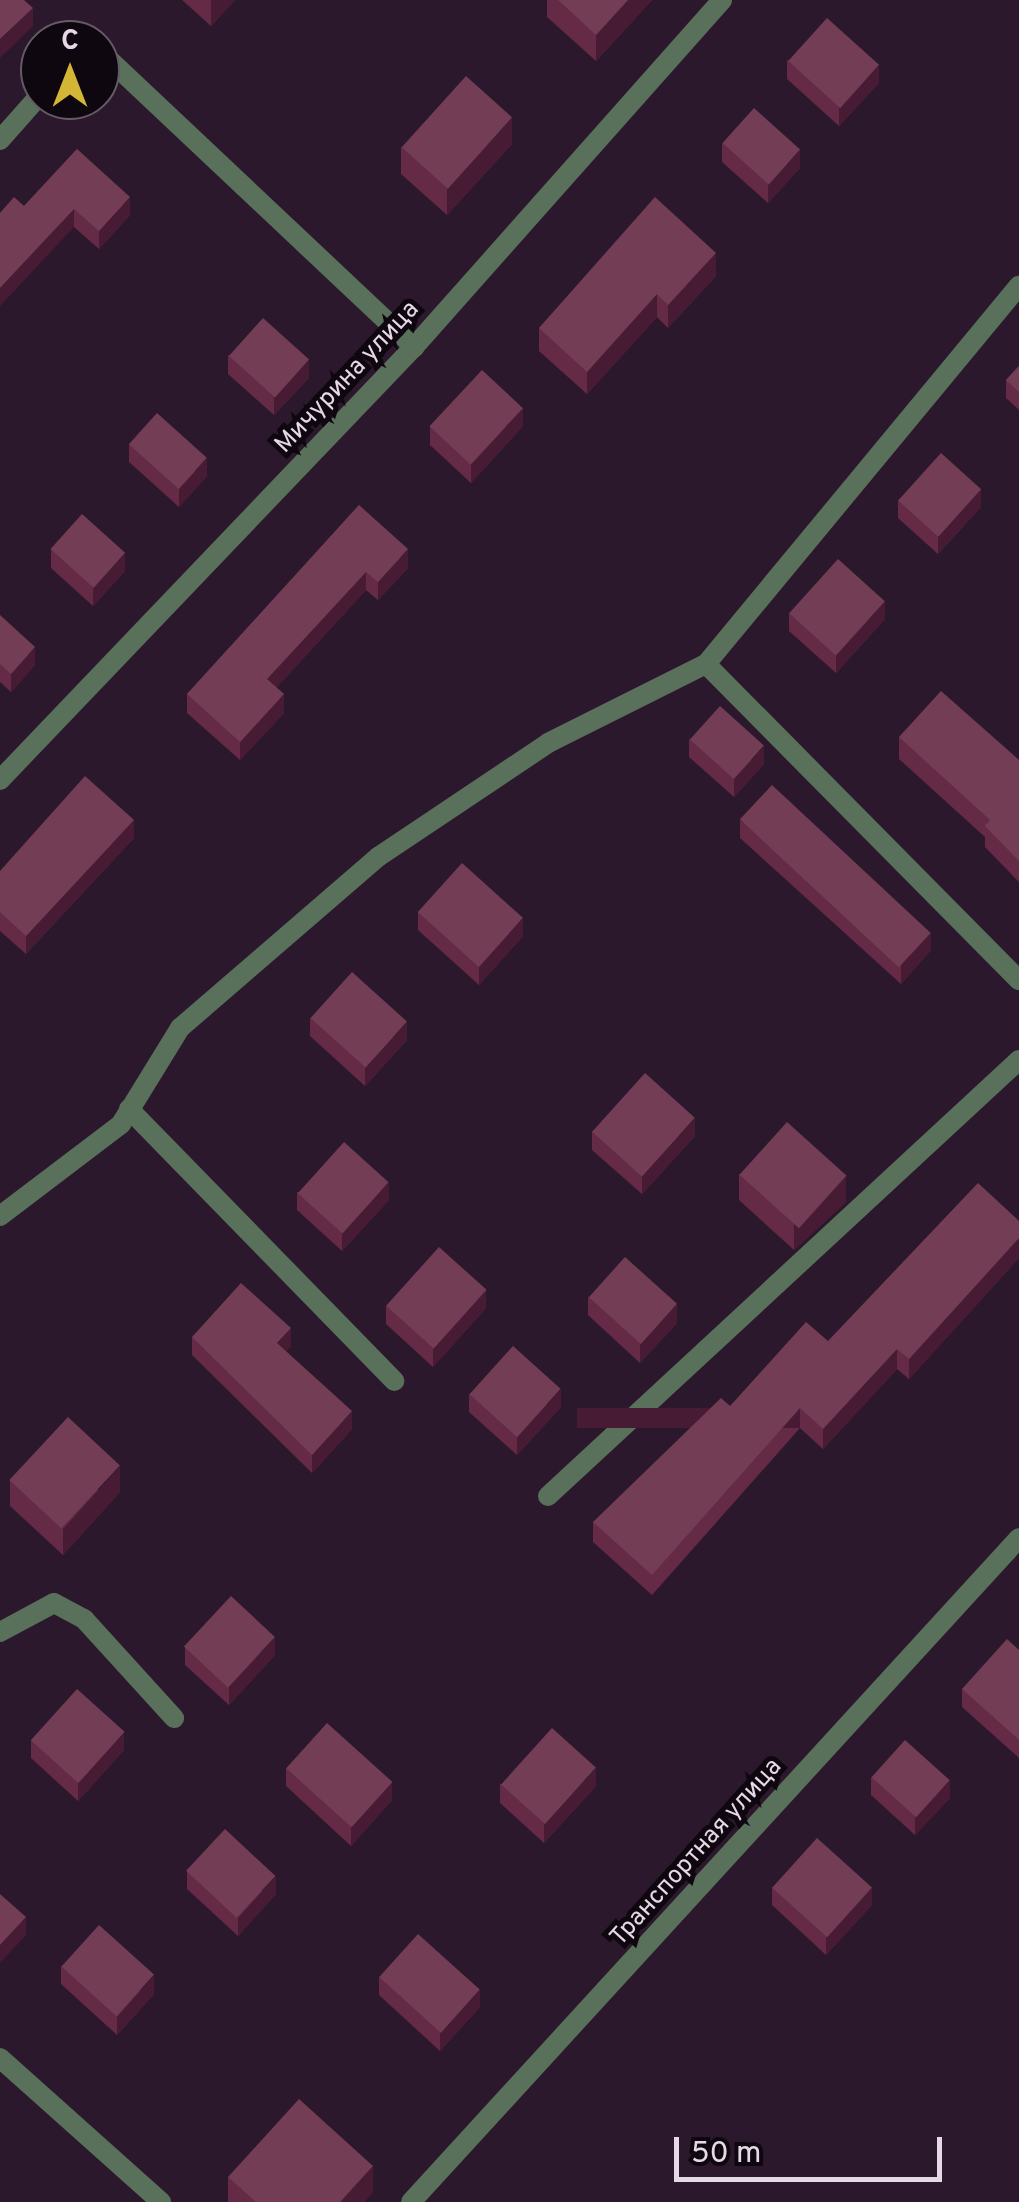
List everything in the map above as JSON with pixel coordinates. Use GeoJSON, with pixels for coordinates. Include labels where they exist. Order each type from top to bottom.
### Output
{"type":"FeatureCollection","features":[{"type":"Feature","properties":{"kind":"street","name":"Мичурина улица"},"geometry":{"type":"LineString","coordinates":[[0,780],[414,347],[722,0]]}},
{"type":"Feature","properties":{"kind":"street"},"geometry":{"type":"LineString","coordinates":[[120,69],[414,347]]}},
{"type":"Feature","properties":{"kind":"street"},"geometry":{"type":"LineString","coordinates":[[0,140],[20,118]]}},
{"type":"Feature","properties":{"kind":"street"},"geometry":{"type":"LineString","coordinates":[[0,1216],[129,1109],[180,1028],[378,857],[548,743],[706,664],[1019,286]]}},
{"type":"Feature","properties":{"kind":"street"},"geometry":{"type":"LineString","coordinates":[[706,664],[1019,980]]}},
{"type":"Feature","properties":{"kind":"street"},"geometry":{"type":"LineString","coordinates":[[548,1496],[1019,1060]]}},
{"type":"Feature","properties":{"kind":"street"},"geometry":{"type":"LineString","coordinates":[[129,1109],[394,1381]]}},
{"type":"Feature","properties":{"kind":"street","name":"Транспортная улица"},"geometry":{"type":"LineString","coordinates":[[412,2202],[1019,1538]]}},
{"type":"Feature","properties":{"kind":"street"},"geometry":{"type":"LineString","coordinates":[[0,1632],[54,1603],[84,1619],[174,1718]]}},
{"type":"Feature","properties":{"kind":"street"},"geometry":{"type":"LineString","coordinates":[[0,2058],[160,2202]]}},
{"type":"Feature","properties":{"kind":"building"},"geometry":{"type":"Polygon","coordinates":[[[0,0],[24,0],[33,8],[0,39],[0,0]]]}},
{"type":"Feature","properties":{"kind":"building"},"geometry":{"type":"Polygon","coordinates":[[[558,0],[628,0],[596,35],[558,0]]]}},
{"type":"Feature","properties":{"kind":"building"},"geometry":{"type":"Polygon","coordinates":[[[827,18],[879,65],[840,108],[788,61],[827,18]]]}},
{"type":"Feature","properties":{"kind":"building"},"geometry":{"type":"Polygon","coordinates":[[[466,76],[512,117],[448,189],[402,147],[466,76]]]}},
{"type":"Feature","properties":{"kind":"building"},"geometry":{"type":"Polygon","coordinates":[[[754,108],[800,149],[769,184],[723,143],[754,108]]]}},
{"type":"Feature","properties":{"kind":"building"},"geometry":{"type":"Polygon","coordinates":[[[77,149],[130,197],[99,231],[74,209],[0,288],[0,213],[14,197],[24,206],[77,149]]]}},
{"type":"Feature","properties":{"kind":"building"},"geometry":{"type":"Polygon","coordinates":[[[655,197],[716,253],[668,305],[657,294],[587,372],[539,328],[655,197]]]}},
{"type":"Feature","properties":{"kind":"building"},"geometry":{"type":"Polygon","coordinates":[[[263,318],[309,359],[275,397],[229,356],[263,318]]]}},
{"type":"Feature","properties":{"kind":"building"},"geometry":{"type":"Polygon","coordinates":[[[1019,366],[1019,392],[1006,380],[1019,366]]]}},
{"type":"Feature","properties":{"kind":"building"},"geometry":{"type":"Polygon","coordinates":[[[482,370],[523,408],[470,465],[429,426],[482,370]]]}},
{"type":"Feature","properties":{"kind":"building"},"geometry":{"type":"Polygon","coordinates":[[[157,413],[207,458],[179,489],[129,444],[157,413]]]}},
{"type":"Feature","properties":{"kind":"building"},"geometry":{"type":"Polygon","coordinates":[[[941,453],[981,489],[938,537],[898,501],[941,453]]]}},
{"type":"Feature","properties":{"kind":"building"},"geometry":{"type":"Polygon","coordinates":[[[359,505],[408,549],[378,582],[366,572],[267,679],[284,694],[240,742],[187,694],[359,505]]]}},
{"type":"Feature","properties":{"kind":"building"},"geometry":{"type":"Polygon","coordinates":[[[82,514],[125,553],[94,588],[51,549],[82,514]]]}},
{"type":"Feature","properties":{"kind":"building"},"geometry":{"type":"Polygon","coordinates":[[[838,559],[885,601],[836,655],[789,613],[838,559]]]}},
{"type":"Feature","properties":{"kind":"building"},"geometry":{"type":"Polygon","coordinates":[[[0,615],[35,647],[11,674],[0,664],[0,615]]]}},
{"type":"Feature","properties":{"kind":"building"},"geometry":{"type":"Polygon","coordinates":[[[941,691],[1019,760],[1019,861],[985,826],[990,820],[899,737],[941,691]]]}},
{"type":"Feature","properties":{"kind":"building"},"geometry":{"type":"Polygon","coordinates":[[[720,706],[764,745],[734,779],[690,739],[720,706]]]}},
{"type":"Feature","properties":{"kind":"building"},"geometry":{"type":"Polygon","coordinates":[[[85,776],[134,820],[26,936],[0,912],[0,871],[85,776]]]}},
{"type":"Feature","properties":{"kind":"building"},"geometry":{"type":"Polygon","coordinates":[[[772,785],[931,933],[899,967],[740,819],[772,785]]]}},
{"type":"Feature","properties":{"kind":"building"},"geometry":{"type":"Polygon","coordinates":[[[462,863],[523,918],[479,967],[418,912],[462,863]]]}},
{"type":"Feature","properties":{"kind":"building"},"geometry":{"type":"Polygon","coordinates":[[[352,972],[407,1022],[366,1068],[311,1018],[352,972]]]}},
{"type":"Feature","properties":{"kind":"building"},"geometry":{"type":"Polygon","coordinates":[[[645,1073],[695,1118],[642,1177],[592,1132],[645,1073]]]}},
{"type":"Feature","properties":{"kind":"building"},"geometry":{"type":"Polygon","coordinates":[[[787,1122],[846,1176],[799,1228],[739,1175],[787,1122]]]}},
{"type":"Feature","properties":{"kind":"building"},"geometry":{"type":"Polygon","coordinates":[[[344,1142],[389,1182],[342,1233],[298,1193],[344,1142]]]}},
{"type":"Feature","properties":{"kind":"building"},"geometry":{"type":"Polygon","coordinates":[[[978,1183],[1019,1221],[1019,1238],[909,1359],[897,1349],[823,1429],[800,1408],[652,1575],[593,1522],[721,1398],[730,1406],[806,1322],[828,1341],[978,1183]]]}},
{"type":"Feature","properties":{"kind":"building"},"geometry":{"type":"Polygon","coordinates":[[[439,1247],[487,1290],[434,1349],[386,1306],[439,1247]]]}},
{"type":"Feature","properties":{"kind":"building"},"geometry":{"type":"Polygon","coordinates":[[[625,1257],[677,1304],[641,1344],[589,1297],[625,1257]]]}},
{"type":"Feature","properties":{"kind":"building"},"geometry":{"type":"Polygon","coordinates":[[[241,1283],[291,1328],[277,1343],[352,1411],[312,1455],[192,1337],[241,1283]]]}},
{"type":"Feature","properties":{"kind":"building"},"geometry":{"type":"Polygon","coordinates":[[[513,1346],[561,1389],[517,1437],[470,1394],[513,1346]]]}},
{"type":"Feature","properties":{"kind":"building"},"geometry":{"type":"Polygon","coordinates":[[[68,1417],[120,1465],[61,1528],[9,1480],[68,1417]]]}},
{"type":"Feature","properties":{"kind":"building"},"geometry":{"type":"Polygon","coordinates":[[[231,1596],[275,1637],[228,1687],[184,1646],[231,1596]]]}},
{"type":"Feature","properties":{"kind":"building"},"geometry":{"type":"Polygon","coordinates":[[[1007,1639],[1019,1650],[1019,1740],[962,1689],[1007,1639]]]}},
{"type":"Feature","properties":{"kind":"building"},"geometry":{"type":"Polygon","coordinates":[[[77,1689],[125,1732],[78,1783],[31,1740],[77,1689]]]}},
{"type":"Feature","properties":{"kind":"building"},"geometry":{"type":"Polygon","coordinates":[[[327,1723],[392,1782],[352,1827],[286,1768],[327,1723]]]}},
{"type":"Feature","properties":{"kind":"building"},"geometry":{"type":"Polygon","coordinates":[[[552,1728],[596,1767],[545,1824],[501,1784],[552,1728]]]}},
{"type":"Feature","properties":{"kind":"building"},"geometry":{"type":"Polygon","coordinates":[[[905,1740],[950,1780],[916,1817],[872,1777],[905,1740]]]}},
{"type":"Feature","properties":{"kind":"building"},"geometry":{"type":"Polygon","coordinates":[[[225,1829],[275,1876],[237,1918],[186,1871],[225,1829]]]}},
{"type":"Feature","properties":{"kind":"building"},"geometry":{"type":"Polygon","coordinates":[[[817,1838],[872,1888],[827,1937],[772,1888],[817,1838]]]}},
{"type":"Feature","properties":{"kind":"building"},"geometry":{"type":"Polygon","coordinates":[[[0,1894],[26,1917],[0,1945],[0,1894]]]}},
{"type":"Feature","properties":{"kind":"building"},"geometry":{"type":"Polygon","coordinates":[[[99,1925],[154,1975],[117,2016],[62,1967],[99,1925]]]}},
{"type":"Feature","properties":{"kind":"building"},"geometry":{"type":"Polygon","coordinates":[[[418,1934],[480,1990],[441,2033],[379,1977],[418,1934]]]}},
{"type":"Feature","properties":{"kind":"building"},"geometry":{"type":"Polygon","coordinates":[[[299,2099],[373,2166],[340,2202],[256,2202],[228,2177],[299,2099]]]}}]}
